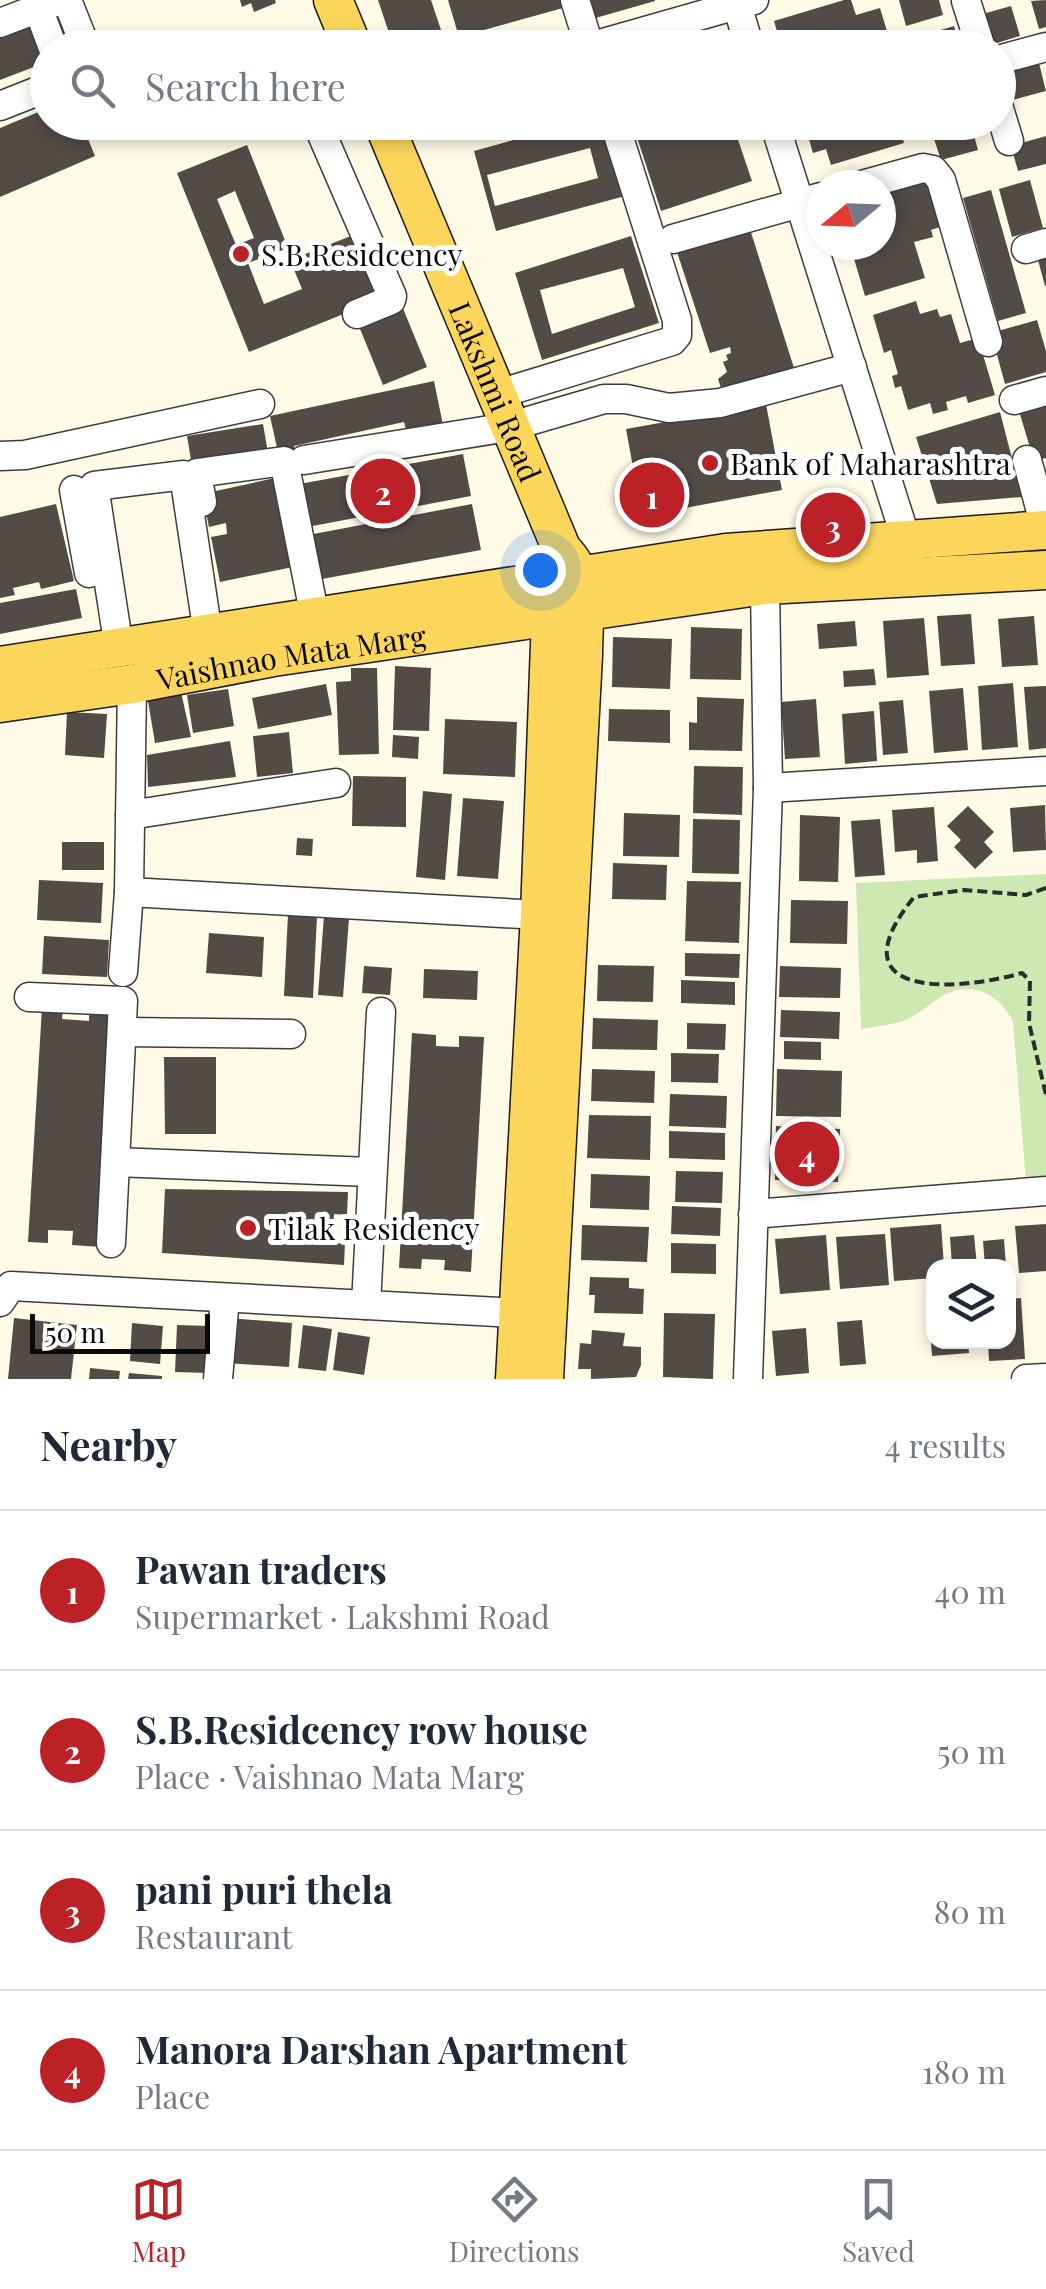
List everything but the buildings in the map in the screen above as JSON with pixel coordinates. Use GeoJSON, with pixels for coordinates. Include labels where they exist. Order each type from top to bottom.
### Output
{"type":"FeatureCollection","features":[{"type":"Feature","properties":{"kind":"main road"},"geometry":{"type":"LineString","coordinates":[[333,0],[345,30]]}},
{"type":"Feature","properties":{"kind":"main road","name":"Lakshmi Road"},"geometry":{"type":"LineString","coordinates":[[390,140],[502,411],[566,586]]}},
{"type":"Feature","properties":{"kind":"main road"},"geometry":{"type":"LineString","coordinates":[[566,586],[726,553],[1046,530]]}},
{"type":"Feature","properties":{"kind":"main road"},"geometry":{"type":"LineString","coordinates":[[566,586],[765,586],[1046,570]]}},
{"type":"Feature","properties":{"kind":"main road"},"geometry":{"type":"LineString","coordinates":[[516,1379],[533,1314],[566,586]]}},
{"type":"Feature","properties":{"kind":"main road","name":"Vaishnao Mata Marg"},"geometry":{"type":"LineString","coordinates":[[0,666],[315,617],[566,586]]}},
{"type":"Feature","properties":{"kind":"main road","name":"Vaishnao Mata Marg"},"geometry":{"type":"LineString","coordinates":[[0,704],[273,657],[566,586]]}},
{"type":"Feature","properties":{"kind":"main road"},"geometry":{"type":"LineString","coordinates":[[533,1314],[544,1379]]}},
{"type":"Feature","properties":{"kind":"street"},"geometry":{"type":"LineString","coordinates":[[575,0],[584,30]]}},
{"type":"Feature","properties":{"kind":"street"},"geometry":{"type":"LineString","coordinates":[[966,1],[975,30]]}},
{"type":"Feature","properties":{"kind":"street"},"geometry":{"type":"LineString","coordinates":[[0,12],[49,2]]}},
{"type":"Feature","properties":{"kind":"street"},"geometry":{"type":"LineString","coordinates":[[0,23],[49,2]]}},
{"type":"Feature","properties":{"kind":"street"},"geometry":{"type":"LineString","coordinates":[[49,2],[52,30]]}},
{"type":"Feature","properties":{"kind":"street"},"geometry":{"type":"LineString","coordinates":[[49,2],[72,30]]}},
{"type":"Feature","properties":{"kind":"street"},"geometry":{"type":"LineString","coordinates":[[627,30],[670,11],[745,3],[748,30]]}},
{"type":"Feature","properties":{"kind":"street"},"geometry":{"type":"LineString","coordinates":[[1016,55],[1046,46]]}},
{"type":"Feature","properties":{"kind":"street"},"geometry":{"type":"LineString","coordinates":[[0,88],[30,77]]}},
{"type":"Feature","properties":{"kind":"street"},"geometry":{"type":"LineString","coordinates":[[0,106],[30,94]]}},
{"type":"Feature","properties":{"kind":"street"},"geometry":{"type":"LineString","coordinates":[[324,140],[392,296],[391,300],[357,314]]}},
{"type":"Feature","properties":{"kind":"street"},"geometry":{"type":"LineString","coordinates":[[502,411],[672,341],[677,335],[677,320],[620,140]]}},
{"type":"Feature","properties":{"kind":"street"},"geometry":{"type":"LineString","coordinates":[[782,140],[806,191]]}},
{"type":"Feature","properties":{"kind":"street"},"geometry":{"type":"LineString","coordinates":[[896,176],[923,168],[934,170],[941,180],[988,342]]}},
{"type":"Feature","properties":{"kind":"street"},"geometry":{"type":"LineString","coordinates":[[674,239],[806,201]]}},
{"type":"Feature","properties":{"kind":"street"},"geometry":{"type":"LineString","coordinates":[[825,260],[852,367],[906,539]]}},
{"type":"Feature","properties":{"kind":"street"},"geometry":{"type":"LineString","coordinates":[[304,460],[502,411],[604,398],[669,408],[720,404],[852,367]]}},
{"type":"Feature","properties":{"kind":"street"},"geometry":{"type":"LineString","coordinates":[[1014,400],[1046,391]]}},
{"type":"Feature","properties":{"kind":"street"},"geometry":{"type":"LineString","coordinates":[[0,456],[260,404]]}},
{"type":"Feature","properties":{"kind":"street"},"geometry":{"type":"LineString","coordinates":[[1026,460],[1046,530]]}},
{"type":"Feature","properties":{"kind":"street"},"geometry":{"type":"LineString","coordinates":[[216,633],[197,473],[284,461],[315,617]]}},
{"type":"Feature","properties":{"kind":"street"},"geometry":{"type":"LineString","coordinates":[[111,649],[94,486],[184,474],[216,633]]}},
{"type":"Feature","properties":{"kind":"street"},"geometry":{"type":"LineString","coordinates":[[74,490],[111,649]]}},
{"type":"Feature","properties":{"kind":"street"},"geometry":{"type":"LineString","coordinates":[[748,1379],[768,788],[765,586]]}},
{"type":"Feature","properties":{"kind":"street"},"geometry":{"type":"LineString","coordinates":[[123,972],[129,892],[132,684]]}},
{"type":"Feature","properties":{"kind":"street"},"geometry":{"type":"LineString","coordinates":[[768,788],[1046,771]]}},
{"type":"Feature","properties":{"kind":"street"},"geometry":{"type":"LineString","coordinates":[[130,815],[336,784]]}},
{"type":"Feature","properties":{"kind":"street"},"geometry":{"type":"LineString","coordinates":[[129,892],[554,916]]}},
{"type":"Feature","properties":{"kind":"street"},"geometry":{"type":"LineString","coordinates":[[29,998],[123,1001],[112,1242]]}},
{"type":"Feature","properties":{"kind":"street"},"geometry":{"type":"LineString","coordinates":[[366,1305],[382,1012]]}},
{"type":"Feature","properties":{"kind":"street"},"geometry":{"type":"LineString","coordinates":[[122,1032],[291,1034]]}},
{"type":"Feature","properties":{"kind":"street"},"geometry":{"type":"LineString","coordinates":[[115,1162],[371,1172]]}},
{"type":"Feature","properties":{"kind":"street"},"geometry":{"type":"LineString","coordinates":[[752,1214],[1046,1191]]}},
{"type":"Feature","properties":{"kind":"street"},"geometry":{"type":"LineString","coordinates":[[0,1302],[11,1286],[533,1314]]}},
{"type":"Feature","properties":{"kind":"street"},"geometry":{"type":"LineString","coordinates":[[218,1379],[225,1298]]}},
{"type":"Feature","properties":{"kind":"street"},"geometry":{"type":"LineString","coordinates":[[1026,1379],[1046,1378]]}},
{"type":"Feature","properties":{"kind":"path"},"geometry":{"type":"LineString","coordinates":[[1046,888],[1026,895],[964,890],[914,896],[890,932],[888,956],[895,973],[914,983],[932,986],[1022,973],[1030,981],[1029,1023],[1046,1095]]}},
{"type":"Feature","properties":{"kind":"green space"},"geometry":{"type":"Polygon","coordinates":[[[1046,874],[1046,1180],[1026,1182],[1013,1022],[1008,1013],[987,994],[958,990],[908,1019],[861,1029],[856,883],[1046,874]]]}},
{"type":"Feature","properties":{"kind":"place","name":"S.B.Residcency"},"geometry":{"type":"Point","coordinates":[241,254]}},
{"type":"Feature","properties":{"kind":"place","name":"Bank of Maharashtra"},"geometry":{"type":"Point","coordinates":[710,463]}},
{"type":"Feature","properties":{"kind":"place","name":"S.B.Residcency row house"},"geometry":{"type":"Point","coordinates":[383,491]}},
{"type":"Feature","properties":{"kind":"place","name":"Pawan traders"},"geometry":{"type":"Point","coordinates":[652,495]}},
{"type":"Feature","properties":{"kind":"place","name":"pani puri thela"},"geometry":{"type":"Point","coordinates":[833,525]}},
{"type":"Feature","properties":{"kind":"place","name":"Manora Darshan Apartment"},"geometry":{"type":"Point","coordinates":[807,1154]}},
{"type":"Feature","properties":{"kind":"place","name":"Tilak Residency"},"geometry":{"type":"Point","coordinates":[248,1228]}}]}
